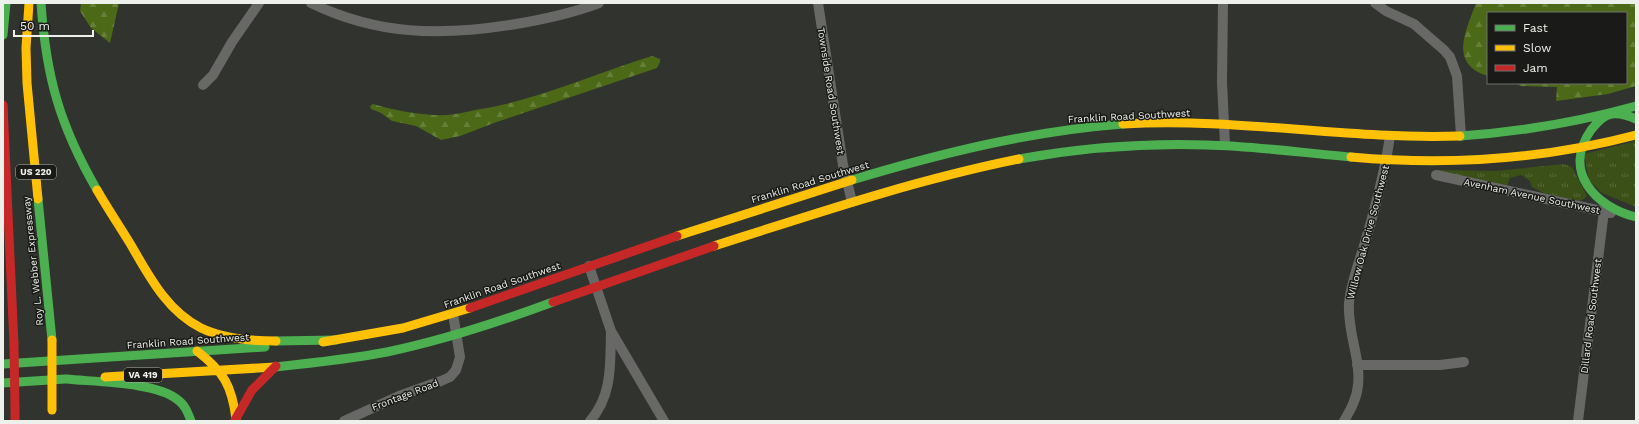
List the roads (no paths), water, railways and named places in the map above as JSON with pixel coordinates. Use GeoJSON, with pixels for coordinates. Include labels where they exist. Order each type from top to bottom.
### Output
{"type":"FeatureCollection","features":[{"type":"Feature","properties":{"kind":"main road"},"geometry":{"type":"LineString","coordinates":[[3,35],[6,3]]}},
{"type":"Feature","properties":{"kind":"main road","name":"Roy L. Webber Expressway"},"geometry":{"type":"LineString","coordinates":[[29,3],[26,48],[27,83],[52,340],[51,421]]}},
{"type":"Feature","properties":{"kind":"main road"},"geometry":{"type":"LineString","coordinates":[[41,3],[44,39],[51,81],[64,127],[93,184],[155,285],[170,304],[183,316],[201,328],[230,338],[248,340],[336,340]]}},
{"type":"Feature","properties":{"kind":"main road","name":"Roy L. Webber Expressway"},"geometry":{"type":"LineString","coordinates":[[3,105],[14,344],[15,421]]}},
{"type":"Feature","properties":{"kind":"main road","name":"Franklin Road Southwest"},"geometry":{"type":"LineString","coordinates":[[3,364],[303,345],[386,332],[453,314],[588,266],[755,210],[846,182],[967,149],[1060,131],[1121,125],[1180,123],[1224,124],[1390,136],[1461,136],[1544,127],[1611,114],[1636,106]]}},
{"type":"Feature","properties":{"kind":"main road"},"geometry":{"type":"LineString","coordinates":[[1611,114],[1624,115],[1636,119]]}},
{"type":"Feature","properties":{"kind":"main road","name":"Avenham Avenue Southwest"},"geometry":{"type":"LineString","coordinates":[[1611,114],[1601,120],[1591,130],[1581,148],[1579,162],[1581,174],[1587,185],[1607,205],[1632,217]]}},
{"type":"Feature","properties":{"kind":"main road"},"geometry":{"type":"LineString","coordinates":[[235,420],[256,383],[276,366],[367,356],[407,348],[457,334],[734,239],[899,188],[970,170],[1055,153],[1151,145],[1225,145],[1387,160],[1442,162],[1542,155],[1581,148],[1636,135]]}},
{"type":"Feature","properties":{"kind":"main road"},"geometry":{"type":"LineString","coordinates":[[197,351],[214,363],[220,370],[232,391],[235,420]]}},
{"type":"Feature","properties":{"kind":"main road","name":"VA 419"},"geometry":{"type":"LineString","coordinates":[[3,383],[276,366]]}},
{"type":"Feature","properties":{"kind":"main road"},"geometry":{"type":"LineString","coordinates":[[66,379],[149,388],[163,392],[176,397],[183,403],[188,411],[191,421]]}},
{"type":"Feature","properties":{"kind":"street"},"geometry":{"type":"LineString","coordinates":[[203,85],[213,75],[232,42],[259,3]]}},
{"type":"Feature","properties":{"kind":"street"},"geometry":{"type":"LineString","coordinates":[[311,3],[359,22],[416,32],[440,32],[494,28],[538,21],[563,15],[599,3]]}},
{"type":"Feature","properties":{"kind":"street","name":"Townside Road Southwest"},"geometry":{"type":"LineString","coordinates":[[818,3],[827,70],[846,182],[852,202]]}},
{"type":"Feature","properties":{"kind":"street"},"geometry":{"type":"LineString","coordinates":[[1223,3],[1222,82],[1225,145]]}},
{"type":"Feature","properties":{"kind":"street"},"geometry":{"type":"LineString","coordinates":[[1375,3],[1386,11],[1414,24],[1450,57],[1457,76],[1461,136]]}},
{"type":"Feature","properties":{"kind":"street","name":"Willow Oak Drive Southwest"},"geometry":{"type":"LineString","coordinates":[[1344,421],[1351,410],[1356,397],[1358,383],[1357,365],[1349,319],[1349,302],[1352,286],[1379,194],[1387,160],[1390,136]]}},
{"type":"Feature","properties":{"kind":"street","name":"Avenham Avenue Southwest"},"geometry":{"type":"LineString","coordinates":[[1436,175],[1632,217]]}},
{"type":"Feature","properties":{"kind":"street","name":"Dillard Road Southwest"},"geometry":{"type":"LineString","coordinates":[[1578,421],[1604,211]]}},
{"type":"Feature","properties":{"kind":"street"},"geometry":{"type":"LineString","coordinates":[[588,266],[611,330],[664,421]]}},
{"type":"Feature","properties":{"kind":"street","name":"Frontage Road"},"geometry":{"type":"LineString","coordinates":[[344,421],[399,396],[450,377],[456,370],[460,357],[453,314]]}},
{"type":"Feature","properties":{"kind":"street"},"geometry":{"type":"LineString","coordinates":[[590,421],[602,405],[607,392],[610,371],[611,330]]}},
{"type":"Feature","properties":{"kind":"street"},"geometry":{"type":"LineString","coordinates":[[1357,365],[1440,365],[1464,362]]}}]}
